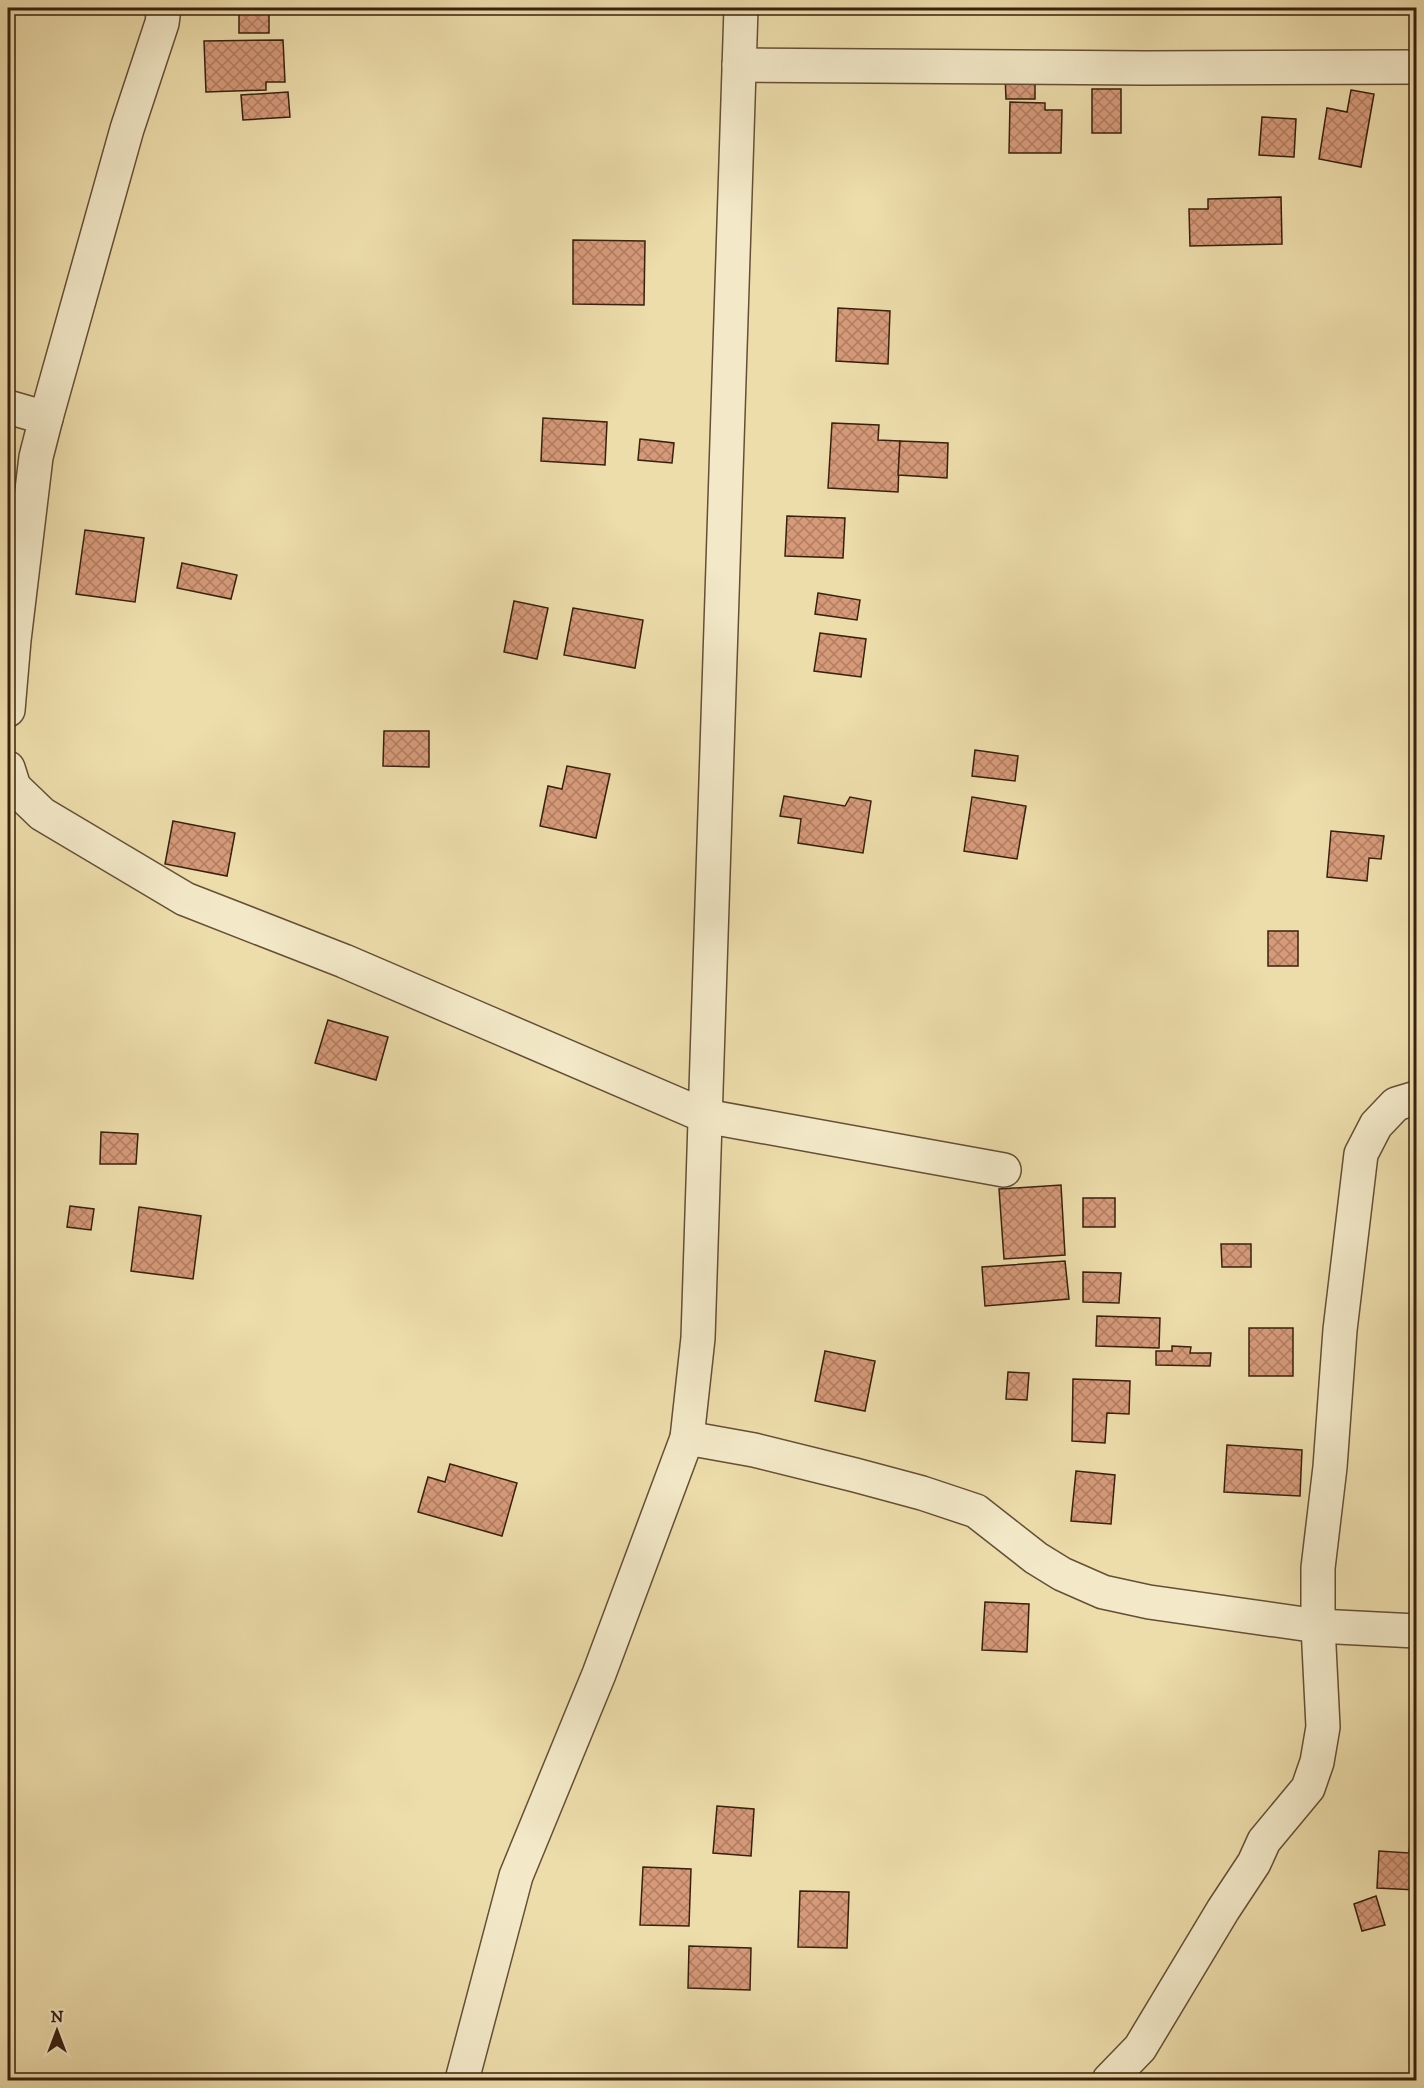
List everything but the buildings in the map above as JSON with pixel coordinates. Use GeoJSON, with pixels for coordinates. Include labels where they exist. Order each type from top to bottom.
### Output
{"type":"FeatureCollection","features":[{"type":"Feature","properties":{"kind":"street"},"geometry":{"type":"LineString","coordinates":[[8,710],[36,457],[127,129],[162,23],[164,8]]}},
{"type":"Feature","properties":{"kind":"street"},"geometry":{"type":"LineString","coordinates":[[462,2080],[516,1876],[599,1674],[687,1438],[698,1338],[741,8]]}},
{"type":"Feature","properties":{"kind":"street"},"geometry":{"type":"LineString","coordinates":[[739,65],[1416,67]]}},
{"type":"Feature","properties":{"kind":"street"},"geometry":{"type":"LineString","coordinates":[[8,407],[46,418]]}},
{"type":"Feature","properties":{"kind":"street"},"geometry":{"type":"LineString","coordinates":[[8,768],[14,788],[42,814],[185,899],[344,962],[705,1116],[1004,1170]]}},
{"type":"Feature","properties":{"kind":"street"},"geometry":{"type":"LineString","coordinates":[[1109,2080],[1140,2048],[1254,1863],[1264,1841],[1308,1788],[1317,1762],[1323,1727],[1318,1626],[1318,1569],[1330,1467],[1340,1330],[1361,1154],[1376,1125],[1389,1111],[1396,1104],[1416,1098]]}},
{"type":"Feature","properties":{"kind":"street"},"geometry":{"type":"LineString","coordinates":[[687,1438],[754,1450],[843,1472],[922,1493],[976,1511],[1036,1558],[1062,1574],[1104,1592],[1149,1602],[1318,1626],[1416,1631]]}}]}
